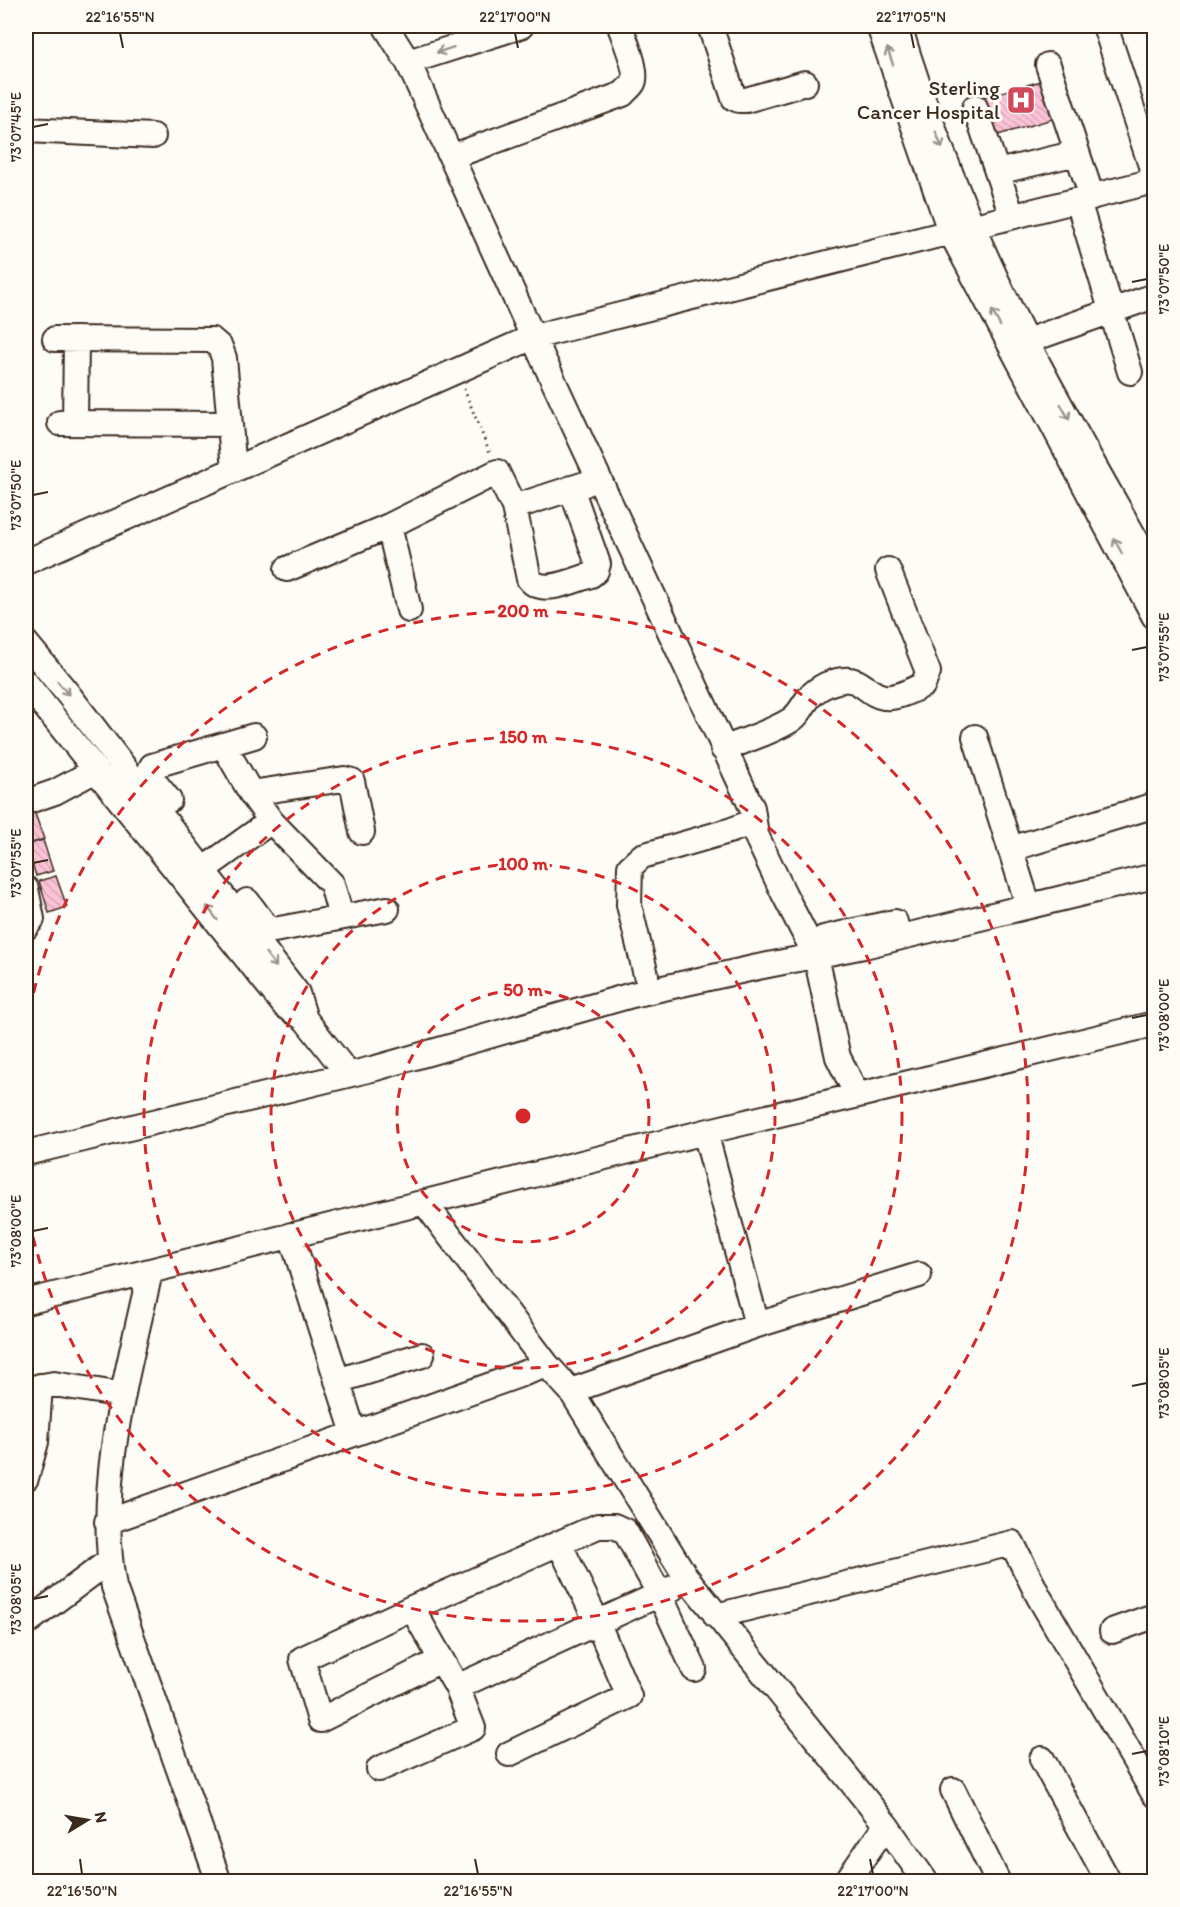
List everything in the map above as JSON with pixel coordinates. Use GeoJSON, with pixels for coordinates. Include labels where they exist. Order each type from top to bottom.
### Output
{"type":"FeatureCollection","features":[{"type":"Feature","properties":{"kind":"street"},"geometry":{"type":"LineString","coordinates":[[287,568],[389,526],[497,472],[514,507],[532,584],[545,587],[591,575],[596,571],[598,564],[578,486],[525,340],[451,157],[408,62],[386,26]]}},
{"type":"Feature","properties":{"kind":"street"},"geometry":{"type":"LineString","coordinates":[[386,26],[394,69],[752,808],[751,830]]}},
{"type":"Feature","properties":{"kind":"street"},"geometry":{"type":"LineString","coordinates":[[408,62],[521,26]]}},
{"type":"Feature","properties":{"kind":"street"},"geometry":{"type":"LineString","coordinates":[[451,157],[623,94],[633,84],[635,77],[620,26]]}},
{"type":"Feature","properties":{"kind":"street"},"geometry":{"type":"LineString","coordinates":[[710,26],[734,98],[746,100],[805,83]]}},
{"type":"Feature","properties":{"kind":"street"},"geometry":{"type":"LineString","coordinates":[[879,26],[961,228],[1149,572]]}},
{"type":"Feature","properties":{"kind":"street"},"geometry":{"type":"LineString","coordinates":[[899,26],[961,228],[1027,341],[1149,572],[1155,616]]}},
{"type":"Feature","properties":{"kind":"street"},"geometry":{"type":"LineString","coordinates":[[26,562],[525,340],[961,228],[1154,183],[1105,26]]}},
{"type":"Feature","properties":{"kind":"street"},"geometry":{"type":"LineString","coordinates":[[1048,66],[1077,153],[1085,199],[1112,311],[1130,372]]}},
{"type":"Feature","properties":{"kind":"street"},"geometry":{"type":"LineString","coordinates":[[975,107],[1012,216]]}},
{"type":"Feature","properties":{"kind":"street"},"geometry":{"type":"LineString","coordinates":[[26,130],[153,136]]}},
{"type":"Feature","properties":{"kind":"street"},"geometry":{"type":"LineString","coordinates":[[997,172],[1077,153]]}},
{"type":"Feature","properties":{"kind":"street"},"geometry":{"type":"LineString","coordinates":[[1027,341],[1155,296]]}},
{"type":"Feature","properties":{"kind":"street"},"geometry":{"type":"LineString","coordinates":[[229,424],[68,423],[65,339],[212,340],[220,347],[224,358],[234,470]]}},
{"type":"Feature","properties":{"kind":"street"},"geometry":{"type":"LineString","coordinates":[[514,507],[578,486]]}},
{"type":"Feature","properties":{"kind":"street"},"geometry":{"type":"LineString","coordinates":[[578,486],[738,815],[751,830],[813,949],[838,1057],[857,1095]]}},
{"type":"Feature","properties":{"kind":"street"},"geometry":{"type":"LineString","coordinates":[[389,526],[409,610]]}},
{"type":"Feature","properties":{"kind":"street"},"geometry":{"type":"LineString","coordinates":[[723,750],[788,722],[799,714],[806,701],[819,688],[844,679],[860,682],[872,693],[886,698],[923,685],[928,672],[888,570]]}},
{"type":"Feature","properties":{"kind":"street"},"geometry":{"type":"LineString","coordinates":[[26,643],[68,694],[202,871]]}},
{"type":"Feature","properties":{"kind":"street"},"geometry":{"type":"LineString","coordinates":[[26,683],[96,770],[202,871],[265,925],[274,930],[387,909]]}},
{"type":"Feature","properties":{"kind":"street"},"geometry":{"type":"LineString","coordinates":[[254,736],[152,766],[150,770],[152,779],[202,871],[285,1006],[305,1019],[344,1069]]}},
{"type":"Feature","properties":{"kind":"street"},"geometry":{"type":"LineString","coordinates":[[975,737],[1025,895]]}},
{"type":"Feature","properties":{"kind":"street"},"geometry":{"type":"LineString","coordinates":[[224,746],[251,793],[271,821],[332,884],[341,917]]}},
{"type":"Feature","properties":{"kind":"street"},"geometry":{"type":"LineString","coordinates":[[26,802],[55,792],[96,770]]}},
{"type":"Feature","properties":{"kind":"street"},"geometry":{"type":"LineString","coordinates":[[251,793],[344,779],[352,781],[362,832]]}},
{"type":"Feature","properties":{"kind":"street"},"geometry":{"type":"LineString","coordinates":[[1010,849],[1152,806]]}},
{"type":"Feature","properties":{"kind":"street"},"geometry":{"type":"LineString","coordinates":[[202,871],[271,821]]}},
{"type":"Feature","properties":{"kind":"street"},"geometry":{"type":"LineString","coordinates":[[646,975],[629,905],[630,867],[642,856],[732,830],[751,830]]}},
{"type":"Feature","properties":{"kind":"street"},"geometry":{"type":"LineString","coordinates":[[26,1153],[344,1069],[1155,862]]}},
{"type":"Feature","properties":{"kind":"street"},"geometry":{"type":"LineString","coordinates":[[26,1138],[344,1069],[371,1057],[646,975],[813,949],[864,946],[1155,876]]}},
{"type":"Feature","properties":{"kind":"street"},"geometry":{"type":"LineString","coordinates":[[26,889],[32,919],[26,927]]}},
{"type":"Feature","properties":{"kind":"street"},"geometry":{"type":"LineString","coordinates":[[26,1302],[705,1132],[1155,1024]]}},
{"type":"Feature","properties":{"kind":"street"},"geometry":{"type":"LineString","coordinates":[[705,1132],[757,1325]]}},
{"type":"Feature","properties":{"kind":"street"},"geometry":{"type":"LineString","coordinates":[[424,1202],[547,1365],[571,1391],[686,1577],[886,1825],[926,1881]]}},
{"type":"Feature","properties":{"kind":"street"},"geometry":{"type":"LineString","coordinates":[[291,1235],[351,1424]]}},
{"type":"Feature","properties":{"kind":"street"},"geometry":{"type":"LineString","coordinates":[[150,1272],[123,1395],[107,1509],[109,1561],[114,1587],[215,1880]]}},
{"type":"Feature","properties":{"kind":"street"},"geometry":{"type":"LineString","coordinates":[[571,1391],[757,1325],[919,1275]]}},
{"type":"Feature","properties":{"kind":"street"},"geometry":{"type":"LineString","coordinates":[[337,1381],[422,1355]]}},
{"type":"Feature","properties":{"kind":"street"},"geometry":{"type":"LineString","coordinates":[[107,1522],[547,1365]]}},
{"type":"Feature","properties":{"kind":"street"},"geometry":{"type":"LineString","coordinates":[[26,1478],[36,1442],[33,1387],[54,1384],[123,1395]]}},
{"type":"Feature","properties":{"kind":"street"},"geometry":{"type":"LineString","coordinates":[[441,1660],[320,1719],[302,1659],[598,1526],[614,1526],[625,1531],[660,1595],[694,1669]]}},
{"type":"Feature","properties":{"kind":"street"},"geometry":{"type":"LineString","coordinates":[[509,1754],[629,1696],[559,1543]]}},
{"type":"Feature","properties":{"kind":"street"},"geometry":{"type":"LineString","coordinates":[[716,1616],[1012,1543],[1039,1598],[1155,1794]]}},
{"type":"Feature","properties":{"kind":"street"},"geometry":{"type":"LineString","coordinates":[[26,1623],[109,1561]]}},
{"type":"Feature","properties":{"kind":"street"},"geometry":{"type":"LineString","coordinates":[[457,1687],[660,1595],[675,1587],[686,1577]]}},
{"type":"Feature","properties":{"kind":"street"},"geometry":{"type":"LineString","coordinates":[[379,1769],[473,1728],[457,1687],[412,1608]]}},
{"type":"Feature","properties":{"kind":"street"},"geometry":{"type":"LineString","coordinates":[[1112,1631],[1155,1616]]}},
{"type":"Feature","properties":{"kind":"street"},"geometry":{"type":"LineString","coordinates":[[1042,1759],[1109,1881]]}},
{"type":"Feature","properties":{"kind":"street"},"geometry":{"type":"LineString","coordinates":[[953,1790],[998,1881]]}},
{"type":"Feature","properties":{"kind":"street"},"geometry":{"type":"LineString","coordinates":[[846,1881],[886,1825]]}},
{"type":"Feature","properties":{"kind":"path"},"geometry":{"type":"LineString","coordinates":[[457,371],[497,472]]}},
{"type":"Feature","properties":{"kind":"building"},"geometry":{"type":"Polygon","coordinates":[[[1045,80],[1056,118],[991,137],[980,98],[1045,80]]]}},
{"type":"Feature","properties":{"kind":"building"},"geometry":{"type":"Polygon","coordinates":[[[33,808],[44,839],[26,845],[26,810],[33,808]]]}},
{"type":"Feature","properties":{"kind":"building"},"geometry":{"type":"Polygon","coordinates":[[[43,840],[53,871],[36,876],[26,845],[43,840]]]}},
{"type":"Feature","properties":{"kind":"building"},"geometry":{"type":"Polygon","coordinates":[[[56,876],[67,907],[49,913],[39,881],[56,876]]]}},
{"type":"Feature","properties":{"kind":"place","name":"Sterling Cancer Hospital"},"geometry":{"type":"Point","coordinates":[1021,100]}}]}
